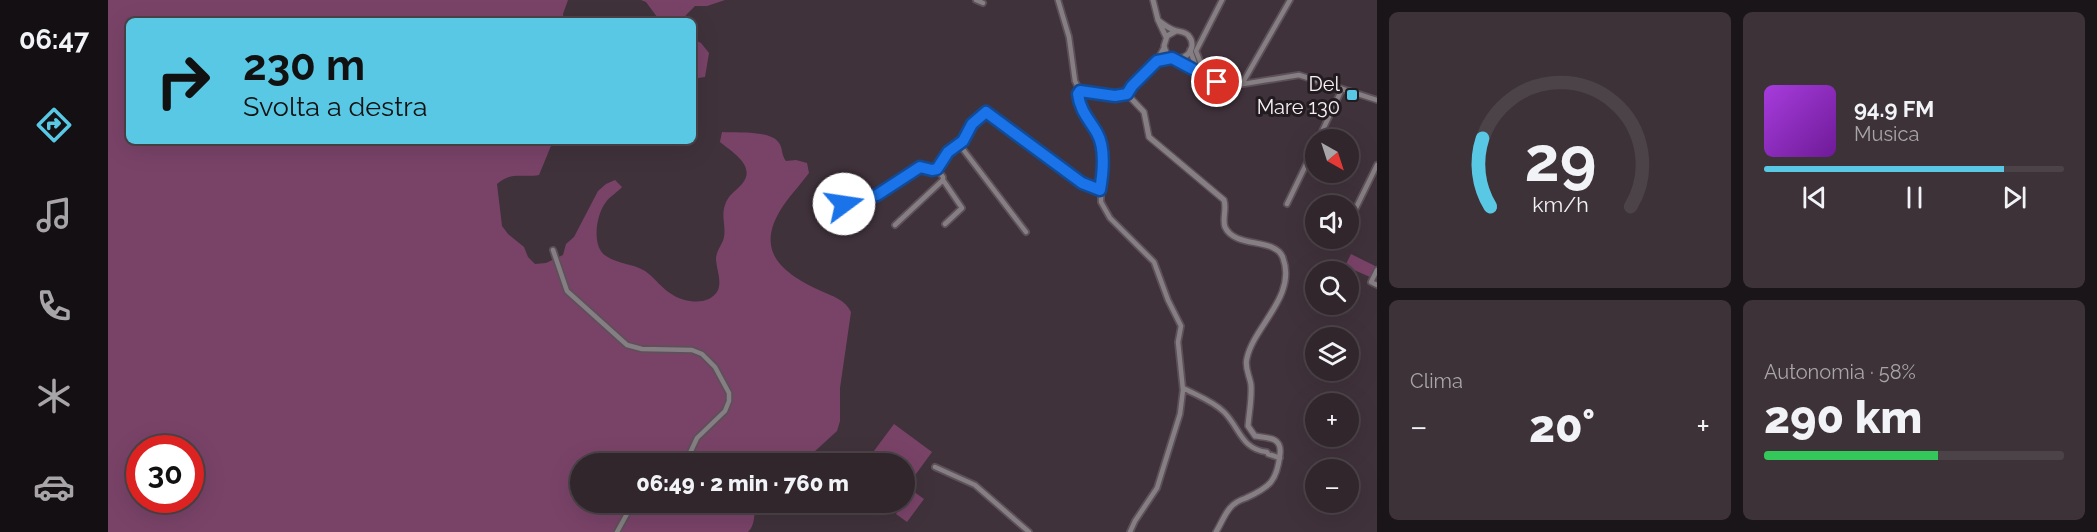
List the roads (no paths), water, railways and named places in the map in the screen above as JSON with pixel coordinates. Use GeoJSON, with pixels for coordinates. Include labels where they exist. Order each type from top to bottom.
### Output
{"type":"FeatureCollection","features":[{"type":"Feature","properties":{"kind":"street"},"geometry":{"type":"LineString","coordinates":[[976,0],[983,3]]}},
{"type":"Feature","properties":{"kind":"street"},"geometry":{"type":"LineString","coordinates":[[1058,0],[1070,37],[1076,81],[1080,91],[1078,94],[1081,110],[1101,142],[1101,202],[1106,212],[1154,262],[1168,300],[1181,326],[1178,342],[1183,387],[1180,414],[1157,488],[1130,532]]}},
{"type":"Feature","properties":{"kind":"street"},"geometry":{"type":"LineString","coordinates":[[1080,91],[1115,96],[1127,94],[1136,81],[1157,61],[1166,38],[1153,0]]}},
{"type":"Feature","properties":{"kind":"street"},"geometry":{"type":"LineString","coordinates":[[1205,75],[1196,51],[1222,0]]}},
{"type":"Feature","properties":{"kind":"street"},"geometry":{"type":"LineString","coordinates":[[1242,84],[1290,0]]}},
{"type":"Feature","properties":{"kind":"street"},"geometry":{"type":"LineString","coordinates":[[1158,20],[1188,35],[1195,64],[1205,75]]}},
{"type":"Feature","properties":{"kind":"street"},"geometry":{"type":"LineString","coordinates":[[1166,38],[1176,31]]}},
{"type":"Feature","properties":{"kind":"street"},"geometry":{"type":"LineString","coordinates":[[1164,48],[1167,55],[1217,82],[1232,85],[1299,75],[1377,100]]}},
{"type":"Feature","properties":{"kind":"street"},"geometry":{"type":"LineString","coordinates":[[1157,61],[1185,57],[1190,50]]}},
{"type":"Feature","properties":{"kind":"street"},"geometry":{"type":"LineString","coordinates":[[1323,129],[1342,89]]}},
{"type":"Feature","properties":{"kind":"street"},"geometry":{"type":"LineString","coordinates":[[1127,94],[1144,112],[1149,137],[1224,200],[1226,206],[1224,220],[1229,232],[1246,241],[1269,246],[1283,256],[1284,279],[1279,302],[1251,347],[1246,361],[1251,385],[1249,430],[1255,436],[1275,438],[1279,443],[1281,447],[1278,473],[1265,488],[1236,502],[1216,532]]}},
{"type":"Feature","properties":{"kind":"street"},"geometry":{"type":"LineString","coordinates":[[844,204],[877,195],[920,167],[937,169],[948,152],[965,137],[972,124],[986,112],[1082,183],[1100,190]]}},
{"type":"Feature","properties":{"kind":"street"},"geometry":{"type":"LineString","coordinates":[[959,144],[1026,232]]}},
{"type":"Feature","properties":{"kind":"street"},"geometry":{"type":"LineString","coordinates":[[1359,202],[1377,165]]}},
{"type":"Feature","properties":{"kind":"street"},"geometry":{"type":"LineString","coordinates":[[1287,204],[1305,167]]}},
{"type":"Feature","properties":{"kind":"street"},"geometry":{"type":"LineString","coordinates":[[937,169],[962,208],[945,224]]}},
{"type":"Feature","properties":{"kind":"street"},"geometry":{"type":"LineString","coordinates":[[895,225],[943,180]]}},
{"type":"Feature","properties":{"kind":"street"},"geometry":{"type":"LineString","coordinates":[[553,250],[567,291],[627,345],[642,349],[693,350],[702,354],[715,367],[729,393],[729,401],[725,411],[697,438],[690,453]]}},
{"type":"Feature","properties":{"kind":"street"},"geometry":{"type":"LineString","coordinates":[[1377,270],[1371,282],[1377,285]]}},
{"type":"Feature","properties":{"kind":"street"},"geometry":{"type":"LineString","coordinates":[[1183,387],[1225,412],[1246,442],[1255,450],[1280,458]]}},
{"type":"Feature","properties":{"kind":"street"},"geometry":{"type":"LineString","coordinates":[[935,467],[975,485],[1029,532]]}},
{"type":"Feature","properties":{"kind":"street"},"geometry":{"type":"LineString","coordinates":[[617,532],[626,513]]}},
{"type":"Feature","properties":{"kind":"place","name":"Del Mare 130"},"geometry":{"type":"Point","coordinates":[1352,95]}}]}
